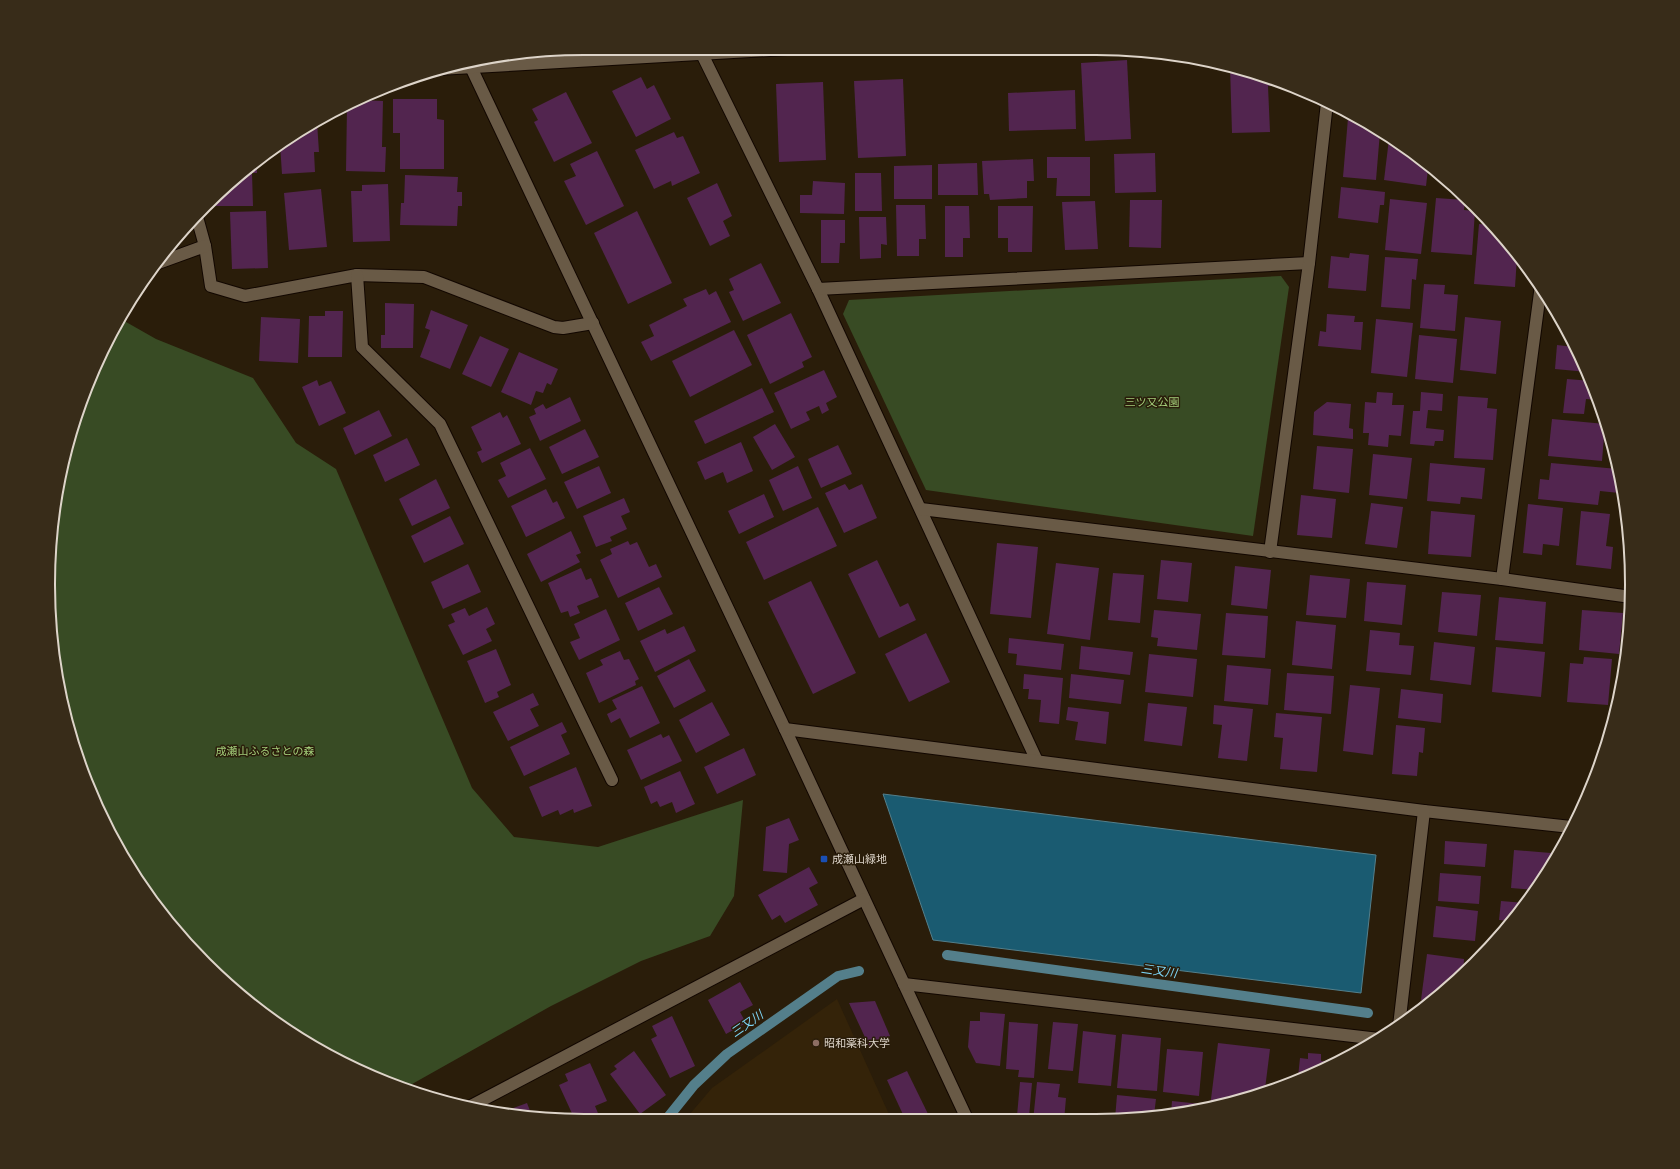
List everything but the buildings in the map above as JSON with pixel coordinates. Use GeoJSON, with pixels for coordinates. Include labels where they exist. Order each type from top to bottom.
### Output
{"type":"FeatureCollection","features":[{"type":"Feature","properties":{"kind":"street"},"geometry":{"type":"LineString","coordinates":[[489,64],[634,55]]}},
{"type":"Feature","properties":{"kind":"street"},"geometry":{"type":"LineString","coordinates":[[702,55],[818,288],[1037,761]]}},
{"type":"Feature","properties":{"kind":"street"},"geometry":{"type":"LineString","coordinates":[[471,67],[785,730],[965,1114]]}},
{"type":"Feature","properties":{"kind":"street"},"geometry":{"type":"LineString","coordinates":[[1270,552],[1309,263],[1326,108]]}},
{"type":"Feature","properties":{"kind":"street"},"geometry":{"type":"LineString","coordinates":[[198,222],[205,246],[211,286],[245,296],[357,275],[424,277],[554,327],[563,328],[593,323]]}},
{"type":"Feature","properties":{"kind":"street"},"geometry":{"type":"LineString","coordinates":[[166,259],[205,246]]}},
{"type":"Feature","properties":{"kind":"street"},"geometry":{"type":"LineString","coordinates":[[818,288],[1309,263]]}},
{"type":"Feature","properties":{"kind":"street"},"geometry":{"type":"LineString","coordinates":[[357,275],[362,347],[440,424],[612,780]]}},
{"type":"Feature","properties":{"kind":"street"},"geometry":{"type":"LineString","coordinates":[[1502,579],[1540,296]]}},
{"type":"Feature","properties":{"kind":"street"},"geometry":{"type":"LineString","coordinates":[[921,509],[1502,579],[1625,596]]}},
{"type":"Feature","properties":{"kind":"street"},"geometry":{"type":"LineString","coordinates":[[785,730],[1566,827]]}},
{"type":"Feature","properties":{"kind":"street"},"geometry":{"type":"LineString","coordinates":[[1400,1018],[1424,810]]}},
{"type":"Feature","properties":{"kind":"street"},"geometry":{"type":"LineString","coordinates":[[477,1103],[864,899]]}},
{"type":"Feature","properties":{"kind":"street"},"geometry":{"type":"LineString","coordinates":[[904,984],[1369,1038]]}},
{"type":"Feature","properties":{"kind":"shaded area","name":"昭和薬科大学"},"geometry":{"type":"Polygon","coordinates":[[[837,999],[889,1114],[690,1114],[712,1088],[837,999]]]}},
{"type":"Feature","properties":{"kind":"green space","name":"三ツ又公園"},"geometry":{"type":"Polygon","coordinates":[[[1281,276],[1289,287],[1253,536],[926,490],[843,314],[849,300],[1281,276]]]}},
{"type":"Feature","properties":{"kind":"green space","name":"成瀬山ふるさとの森"},"geometry":{"type":"Polygon","coordinates":[[[125,322],[156,339],[253,378],[296,443],[336,469],[472,788],[514,837],[598,847],[743,800],[734,896],[710,936],[641,961],[551,1006],[411,1085],[382,1074],[320,1043],[290,1025],[262,1005],[235,983],[186,934],[144,879],[110,819],[95,787],[83,755],[65,688],[56,619],[56,550],[65,481],[83,414],[95,382],[125,322]]]}},
{"type":"Feature","properties":{"kind":"water"},"geometry":{"type":"Polygon","coordinates":[[[883,794],[1376,855],[1361,993],[933,940],[883,794]]]}},
{"type":"Feature","properties":{"kind":"waterway","name":"三又川"},"geometry":{"type":"LineString","coordinates":[[947,955],[1368,1013]]}},
{"type":"Feature","properties":{"kind":"waterway","name":"三又川"},"geometry":{"type":"LineString","coordinates":[[671,1114],[694,1085],[727,1054],[838,976],[859,971]]}},
{"type":"Feature","properties":{"kind":"place","name":"成瀬山緑地"},"geometry":{"type":"Point","coordinates":[824,859]}},
{"type":"Feature","properties":{"kind":"place","name":"昭和薬科大学"},"geometry":{"type":"Point","coordinates":[816,1043]}}]}
